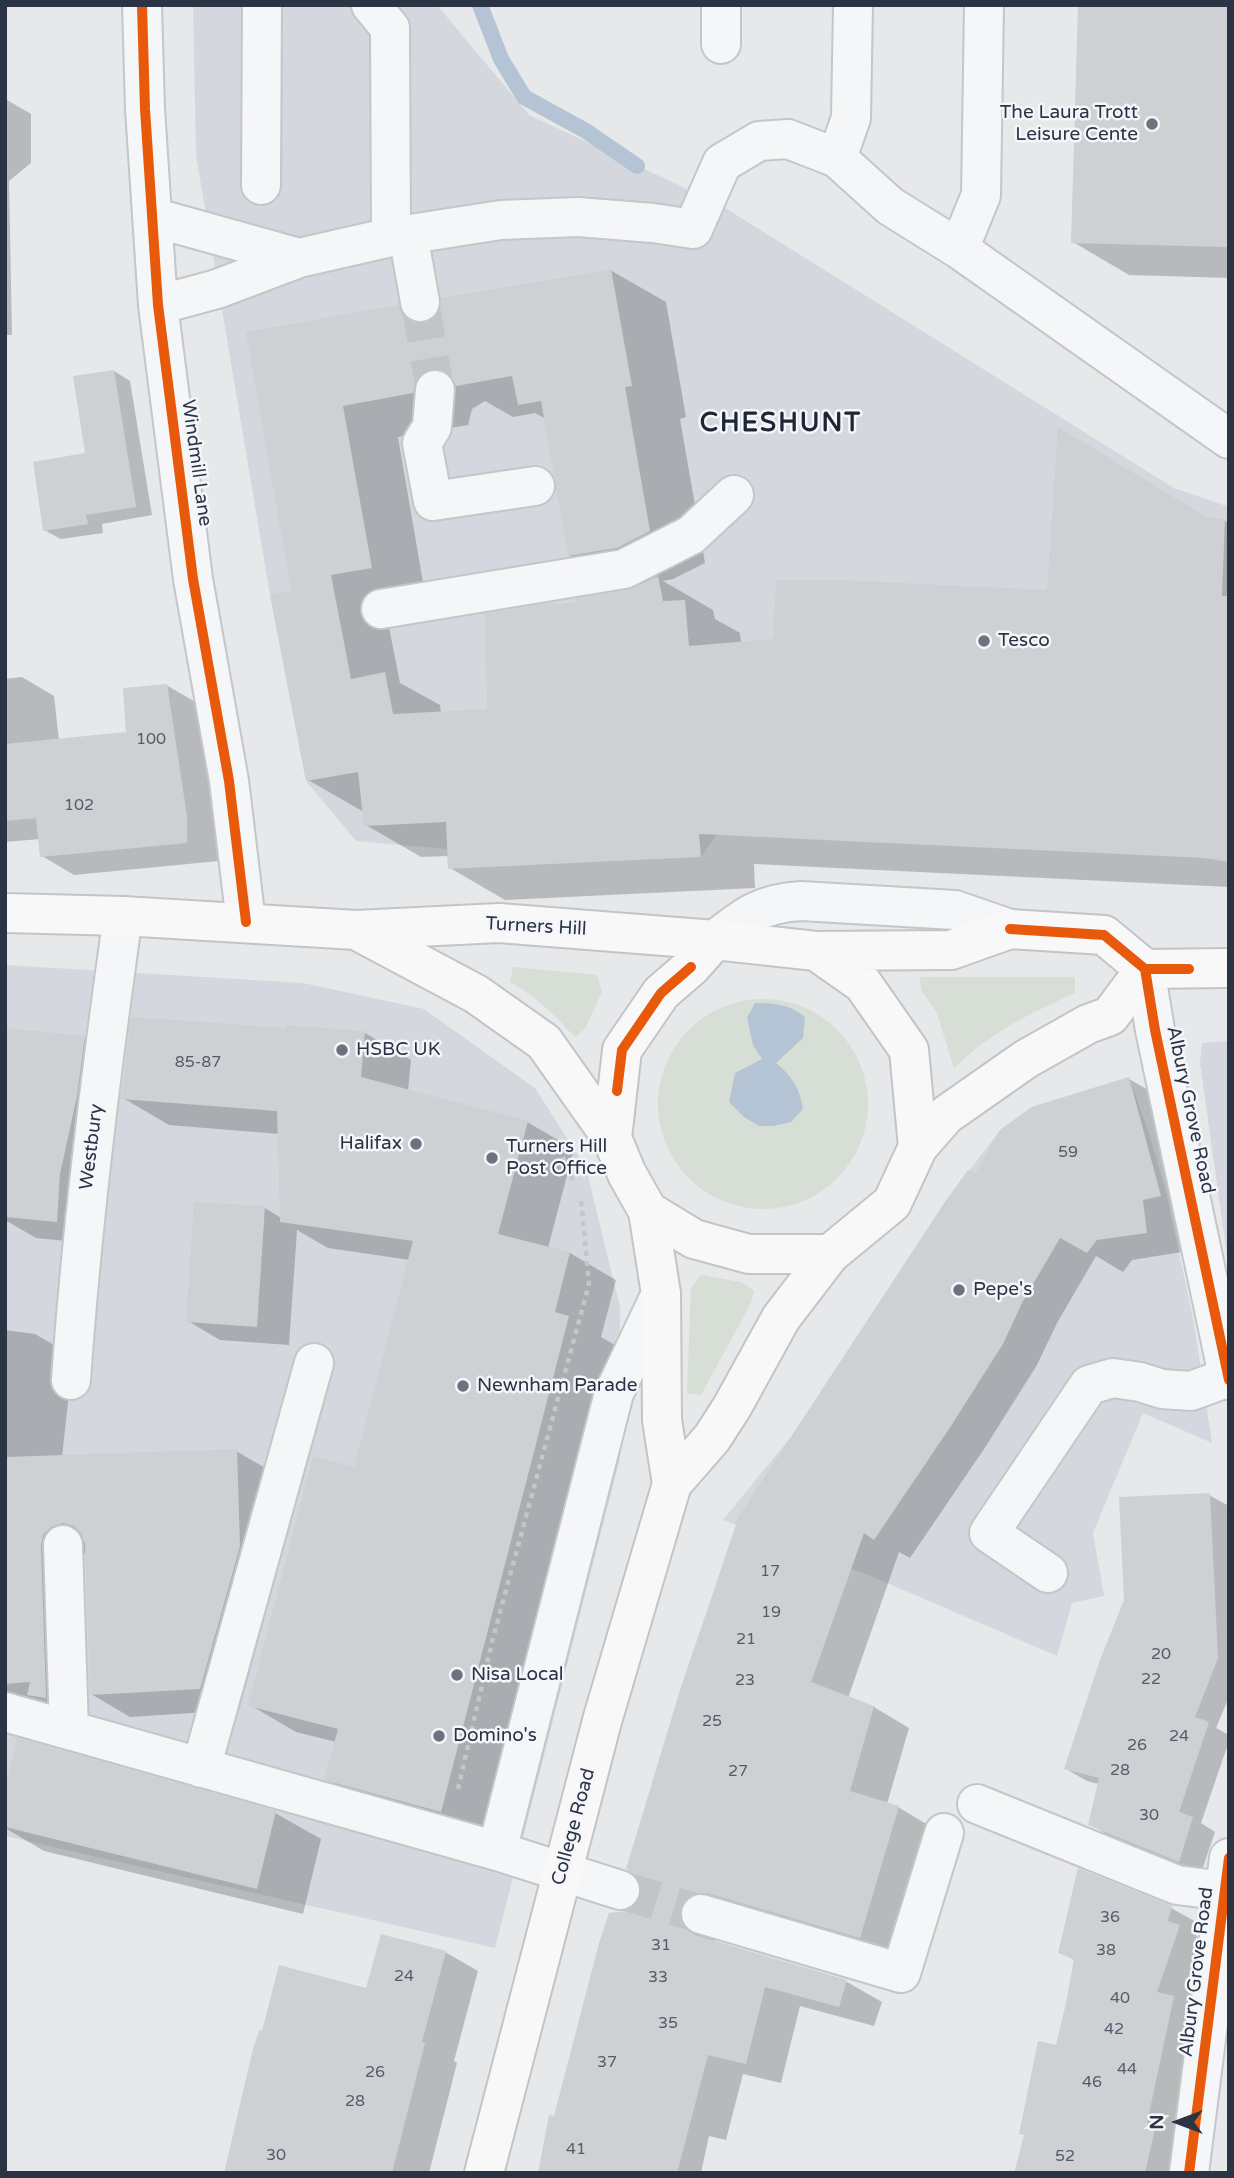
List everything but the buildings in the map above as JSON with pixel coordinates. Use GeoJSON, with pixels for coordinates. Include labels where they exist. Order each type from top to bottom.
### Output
{"type":"FeatureCollection","features":[{"type":"Feature","properties":{"kind":"main road","name":"Turners Hill"},"geometry":{"type":"LineString","coordinates":[[5,913],[124,916],[356,930],[499,923],[817,951]]}},
{"type":"Feature","properties":{"kind":"main road"},"geometry":{"type":"LineString","coordinates":[[817,951],[951,950],[1010,929],[1104,935],[1146,969],[1229,968]]}},
{"type":"Feature","properties":{"kind":"main road","name":"Turners Hill"},"geometry":{"type":"LineString","coordinates":[[356,930],[476,994],[544,1042],[611,1138],[648,1211]]}},
{"type":"Feature","properties":{"kind":"main road"},"geometry":{"type":"LineString","coordinates":[[611,1138],[622,1050],[661,993],[691,967],[715,940]]}},
{"type":"Feature","properties":{"kind":"main road"},"geometry":{"type":"LineString","coordinates":[[817,951],[863,984],[909,1050],[918,1147]]}},
{"type":"Feature","properties":{"kind":"main road"},"geometry":{"type":"LineString","coordinates":[[918,1147],[946,1115],[1026,1059],[1077,1030],[1110,1016],[1146,969]]}},
{"type":"Feature","properties":{"kind":"main road","name":"College Road"},"geometry":{"type":"LineString","coordinates":[[484,2173],[561,1873],[626,1635],[672,1484],[712,1438],[781,1318],[830,1254],[892,1203],[918,1147]]}},
{"type":"Feature","properties":{"kind":"main road"},"geometry":{"type":"LineString","coordinates":[[648,1211],[694,1239],[749,1254],[830,1254]]}},
{"type":"Feature","properties":{"kind":"main road","name":"College Road"},"geometry":{"type":"LineString","coordinates":[[648,1211],[661,1294],[662,1420],[672,1484]]}},
{"type":"Feature","properties":{"kind":"street","name":"Windmill Lane"},"geometry":{"type":"LineString","coordinates":[[142,5],[145,109],[158,305],[191,565],[229,781],[246,922]]}},
{"type":"Feature","properties":{"kind":"street"},"geometry":{"type":"LineString","coordinates":[[261,185],[262,5]]}},
{"type":"Feature","properties":{"kind":"street"},"geometry":{"type":"LineString","coordinates":[[371,5],[390,28],[400,236],[420,302]]}},
{"type":"Feature","properties":{"kind":"street"},"geometry":{"type":"LineString","coordinates":[[721,5],[721,44]]}},
{"type":"Feature","properties":{"kind":"street"},"geometry":{"type":"LineString","coordinates":[[837,158],[851,118],[853,5]]}},
{"type":"Feature","properties":{"kind":"street"},"geometry":{"type":"LineString","coordinates":[[959,248],[981,195],[984,5]]}},
{"type":"Feature","properties":{"kind":"street"},"geometry":{"type":"LineString","coordinates":[[158,305],[217,289],[299,258],[400,236],[501,220],[578,216],[693,229],[722,163],[759,141],[788,139],[837,158],[890,206],[959,248],[1229,439]]}},
{"type":"Feature","properties":{"kind":"street"},"geometry":{"type":"LineString","coordinates":[[152,217],[299,258]]}},
{"type":"Feature","properties":{"kind":"street"},"geometry":{"type":"LineString","coordinates":[[435,390],[432,427],[422,443],[433,501],[535,485]]}},
{"type":"Feature","properties":{"kind":"street"},"geometry":{"type":"LineString","coordinates":[[381,609],[624,569],[691,535],[734,495]]}},
{"type":"Feature","properties":{"kind":"street"},"geometry":{"type":"LineString","coordinates":[[715,940],[741,919],[763,907],[780,902],[801,901],[955,910],[1010,929]]}},
{"type":"Feature","properties":{"kind":"street","name":"Westbury"},"geometry":{"type":"LineString","coordinates":[[71,1380],[89,1170],[124,916]]}},
{"type":"Feature","properties":{"kind":"street","name":"Albury Grove Road"},"geometry":{"type":"LineString","coordinates":[[1146,969],[1155,1030],[1228,1378]]}},
{"type":"Feature","properties":{"kind":"street"},"geometry":{"type":"LineString","coordinates":[[497,1852],[614,1394],[661,1294]]}},
{"type":"Feature","properties":{"kind":"street"},"geometry":{"type":"LineString","coordinates":[[201,1768],[314,1363]]}},
{"type":"Feature","properties":{"kind":"street"},"geometry":{"type":"LineString","coordinates":[[1048,1573],[989,1533],[1089,1385],[1113,1378],[1140,1382],[1162,1390],[1191,1391],[1228,1378]]}},
{"type":"Feature","properties":{"kind":"street"},"geometry":{"type":"LineString","coordinates":[[63,1545],[69,1730]]}},
{"type":"Feature","properties":{"kind":"street"},"geometry":{"type":"LineString","coordinates":[[5,1712],[447,1837],[620,1890]]}},
{"type":"Feature","properties":{"kind":"street"},"geometry":{"type":"LineString","coordinates":[[977,1804],[1177,1885],[1227,1875]]}},
{"type":"Feature","properties":{"kind":"street"},"geometry":{"type":"LineString","coordinates":[[701,1914],[901,1973],[944,1833]]}},
{"type":"Feature","properties":{"kind":"street","name":"Albury Grove Road"},"geometry":{"type":"LineString","coordinates":[[1189,2173],[1227,1875]]}},
{"type":"Feature","properties":{"kind":"path"},"geometry":{"type":"LineString","coordinates":[[447,1837],[492,1642],[589,1284],[583,1202],[557,1145]]}},
{"type":"Feature","properties":{"kind":"shaded area"},"geometry":{"type":"Polygon","coordinates":[[[193,5],[437,5],[529,115],[717,203],[1174,488],[1229,507],[1229,862],[1203,858],[717,834],[701,857],[448,869],[447,849],[356,841],[306,781],[270,595],[196,155],[193,5]]]}},
{"type":"Feature","properties":{"kind":"shaded area"},"geometry":{"type":"Polygon","coordinates":[[[5,965],[303,983],[424,1009],[535,1088],[586,1168],[620,1307],[620,1458],[495,1948],[5,1836],[5,965]]]}},
{"type":"Feature","properties":{"kind":"shaded area"},"geometry":{"type":"Polygon","coordinates":[[[513,967],[597,975],[602,992],[585,1029],[575,1037],[536,1000],[510,982],[513,967]]]}},
{"type":"Feature","properties":{"kind":"shaded area"},"geometry":{"type":"Polygon","coordinates":[[[920,977],[1075,977],[1075,993],[1026,1016],[996,1034],[954,1069],[937,1013],[921,990],[920,977]]]}},
{"type":"Feature","properties":{"kind":"shaded area"},"geometry":{"type":"Polygon","coordinates":[[[763,999],[784,1001],[803,1007],[837,1030],[860,1064],[866,1083],[866,1125],[860,1144],[837,1178],[803,1201],[784,1207],[763,1209],[742,1207],[723,1201],[689,1178],[666,1144],[660,1125],[658,1104],[660,1083],[666,1064],[689,1030],[723,1007],[742,1001],[763,999]]]}},
{"type":"Feature","properties":{"kind":"shaded area"},"geometry":{"type":"Polygon","coordinates":[[[1229,1041],[1229,1270],[1200,1063],[1202,1043],[1229,1041]]]}},
{"type":"Feature","properties":{"kind":"shaded area"},"geometry":{"type":"Polygon","coordinates":[[[1129,1077],[1167,1196],[1194,1323],[1212,1443],[1143,1413],[1093,1533],[1104,1596],[1072,1603],[1057,1656],[873,1577],[723,1520],[794,1433],[945,1202],[1001,1129],[1032,1107],[1129,1077]]]}},
{"type":"Feature","properties":{"kind":"shaded area"},"geometry":{"type":"Polygon","coordinates":[[[701,1275],[741,1282],[754,1291],[751,1303],[701,1395],[687,1393],[691,1288],[701,1275]]]}},
{"type":"Feature","properties":{"kind":"water"},"geometry":{"type":"Polygon","coordinates":[[[755,1003],[781,1005],[805,1017],[803,1038],[776,1063],[794,1083],[802,1102],[803,1109],[791,1122],[759,1126],[744,1117],[729,1102],[735,1073],[762,1059],[753,1045],[747,1018],[755,1003]]]}},
{"type":"Feature","properties":{"kind":"waterway"},"geometry":{"type":"LineString","coordinates":[[480,5],[501,59],[524,97],[586,131],[637,166]]}},
{"type":"Feature","properties":{"kind":"tunnel"},"geometry":{"type":"LineString","coordinates":[[420,302],[435,390]]}},
{"type":"Feature","properties":{"kind":"tunnel"},"geometry":{"type":"LineString","coordinates":[[620,1890],[701,1914]]}},
{"type":"Feature","properties":{"kind":"cycle path"},"geometry":{"type":"LineString","coordinates":[[142,5],[145,109],[158,305],[193,579],[229,781],[246,922]]}},
{"type":"Feature","properties":{"kind":"cycle path"},"geometry":{"type":"LineString","coordinates":[[1010,929],[1104,935],[1145,969],[1189,969]]}},
{"type":"Feature","properties":{"kind":"cycle path"},"geometry":{"type":"LineString","coordinates":[[617,1091],[622,1050],[661,993],[691,967]]}},
{"type":"Feature","properties":{"kind":"cycle path"},"geometry":{"type":"LineString","coordinates":[[1145,969],[1155,1030],[1229,1380]]}},
{"type":"Feature","properties":{"kind":"cycle path"},"geometry":{"type":"LineString","coordinates":[[1189,2173],[1229,1858]]}},
{"type":"Feature","properties":{"kind":"place","name":"The Laura Trott Leisure Cente"},"geometry":{"type":"Point","coordinates":[1152,124]}},
{"type":"Feature","properties":{"kind":"place","name":"Tesco"},"geometry":{"type":"Point","coordinates":[984,641]}},
{"type":"Feature","properties":{"kind":"place","name":"HSBC UK"},"geometry":{"type":"Point","coordinates":[342,1050]}},
{"type":"Feature","properties":{"kind":"place","name":"Halifax"},"geometry":{"type":"Point","coordinates":[416,1144]}},
{"type":"Feature","properties":{"kind":"place","name":"Turners Hill Post Office"},"geometry":{"type":"Point","coordinates":[492,1158]}},
{"type":"Feature","properties":{"kind":"place","name":"Pepe's"},"geometry":{"type":"Point","coordinates":[959,1290]}},
{"type":"Feature","properties":{"kind":"place","name":"Newnham Parade"},"geometry":{"type":"Point","coordinates":[463,1386]}},
{"type":"Feature","properties":{"kind":"place","name":"Nisa Local"},"geometry":{"type":"Point","coordinates":[457,1675]}},
{"type":"Feature","properties":{"kind":"place","name":"Domino's"},"geometry":{"type":"Point","coordinates":[439,1736]}},
{"type":"Feature","properties":{"kind":"district","name":"CHESHUNT"},"geometry":{"type":"Point","coordinates":[781,424]}}]}
